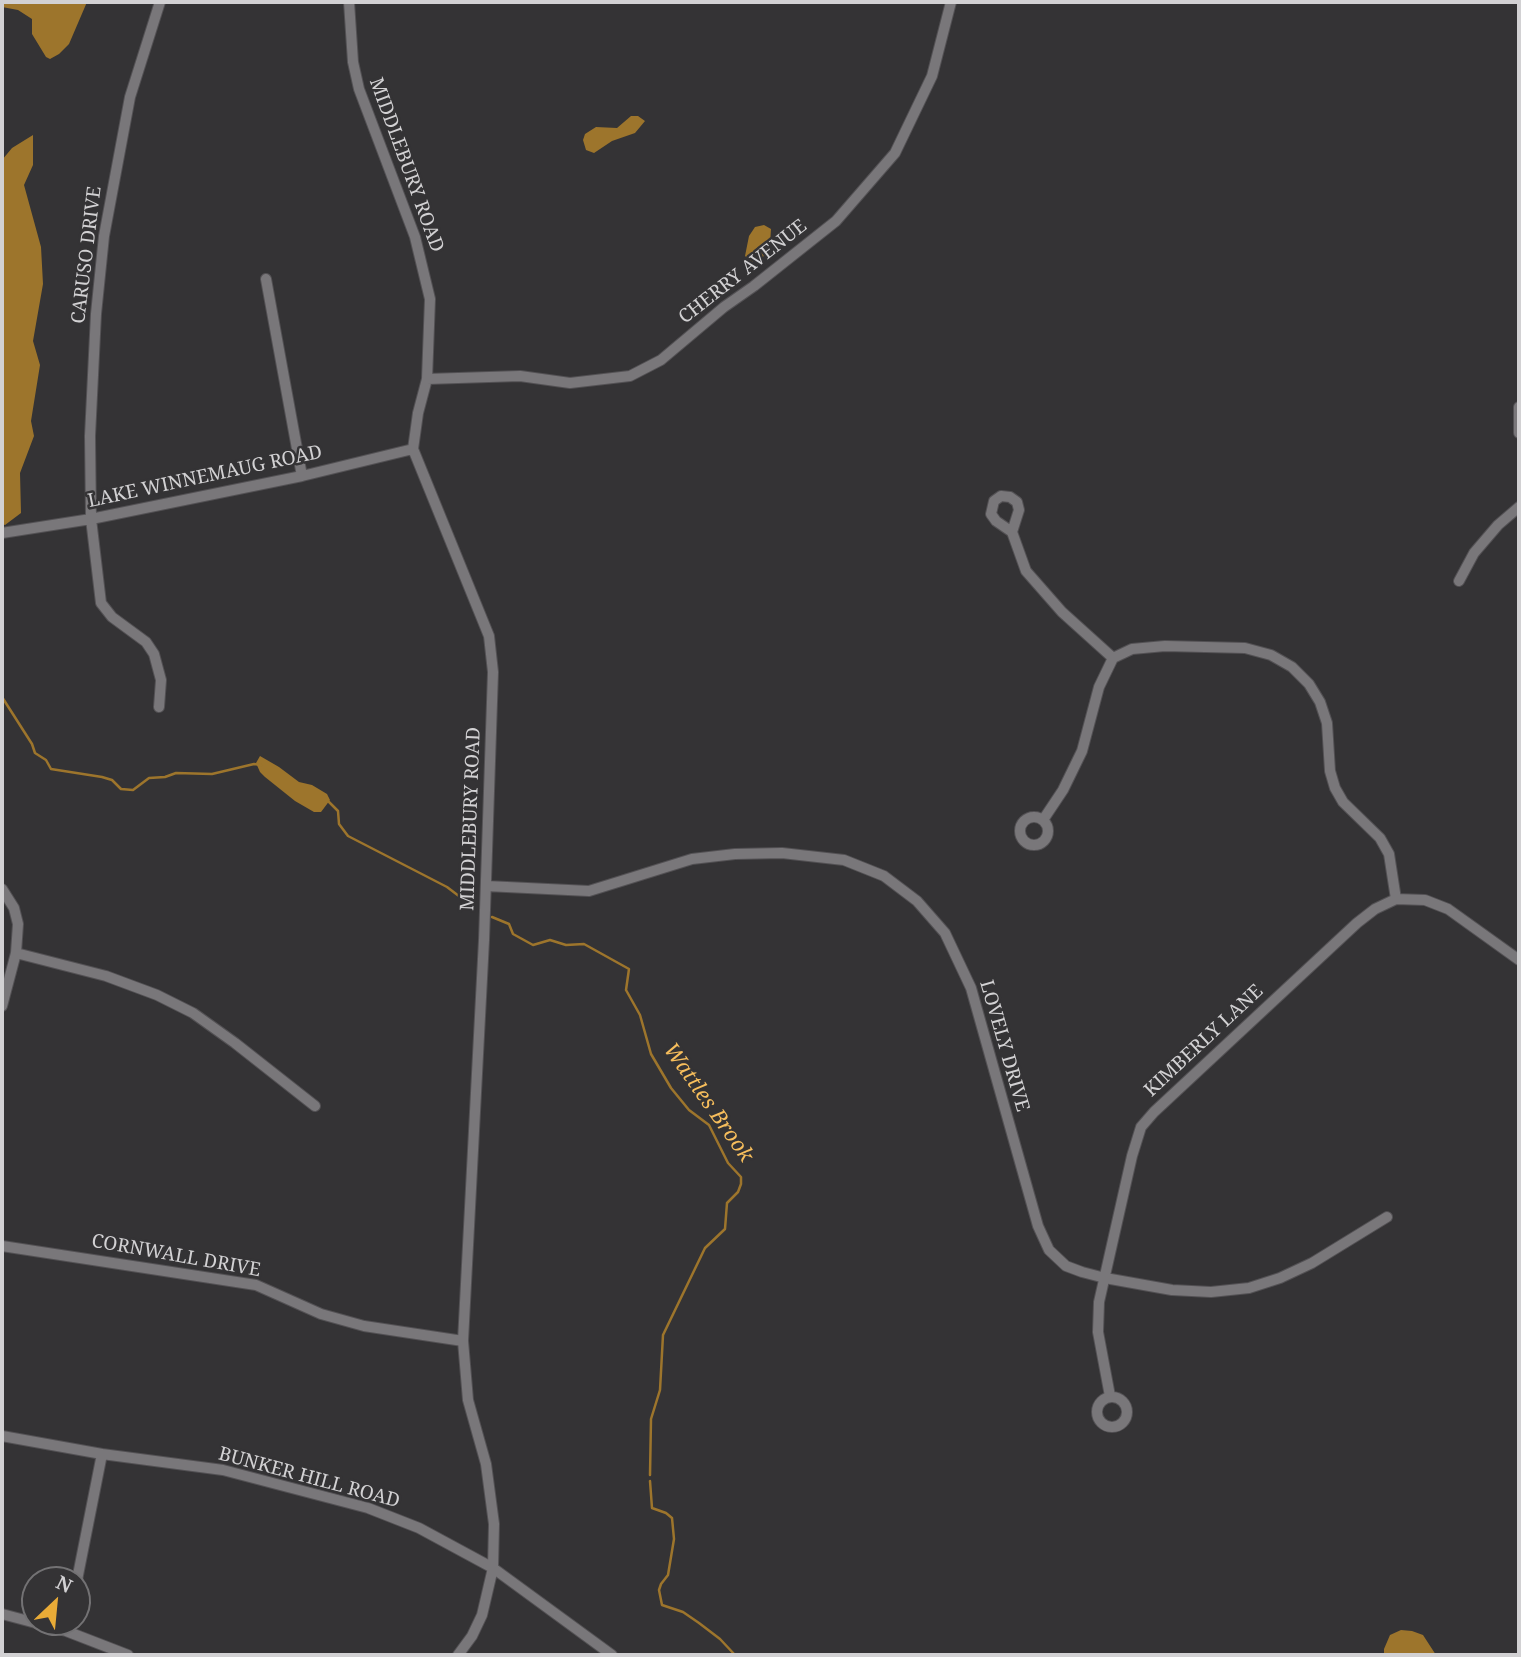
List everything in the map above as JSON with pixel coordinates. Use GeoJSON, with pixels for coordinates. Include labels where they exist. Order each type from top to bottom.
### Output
{"type":"FeatureCollection","features":[{"type":"Feature","properties":{"kind":"street","name":"CARUSO DRIVE"},"geometry":{"type":"LineString","coordinates":[[159,707],[160,680],[154,654],[146,642],[113,617],[101,603],[91,519],[90,436],[103,236],[130,97],[160,2]]}},
{"type":"Feature","properties":{"kind":"street","name":"MIDDLEBURY ROAD"},"geometry":{"type":"LineString","coordinates":[[349,2],[353,62],[359,89],[415,237],[430,299],[427,379],[418,413],[413,449],[489,636],[493,672],[486,886],[463,1340],[468,1400],[491,1491],[494,1524],[493,1568],[482,1615],[472,1636],[458,1655]]}},
{"type":"Feature","properties":{"kind":"street","name":"CHERRY AVENUE"},"geometry":{"type":"LineString","coordinates":[[427,379],[520,376],[570,383],[630,376],[661,360],[725,306],[836,221],[895,153],[932,76],[950,2]]}},
{"type":"Feature","properties":{"kind":"street"},"geometry":{"type":"LineString","coordinates":[[266,279],[302,476]]}},
{"type":"Feature","properties":{"kind":"street"},"geometry":{"type":"LineString","coordinates":[[1519,407],[1519,433]]}},
{"type":"Feature","properties":{"kind":"street","name":"LAKE WINNEMAUG ROAD"},"geometry":{"type":"LineString","coordinates":[[2,533],[91,519],[302,476],[413,449]]}},
{"type":"Feature","properties":{"kind":"street"},"geometry":{"type":"LineString","coordinates":[[1460,581],[1474,553],[1498,525],[1519,507]]}},
{"type":"Feature","properties":{"kind":"street"},"geometry":{"type":"LineString","coordinates":[[1012,532],[1026,571],[1062,612],[1113,658]]}},
{"type":"Feature","properties":{"kind":"street"},"geometry":{"type":"LineString","coordinates":[[1043,820],[1063,790],[1082,751],[1098,687],[1113,658],[1132,649],[1143,648],[1245,648],[1271,655],[1292,667],[1309,684],[1320,702],[1327,723],[1330,771],[1335,788],[1343,803],[1380,838],[1389,854],[1396,899],[1425,900],[1448,909],[1519,960]]}},
{"type":"Feature","properties":{"kind":"street","name":"LOVELY DRIVE"},"geometry":{"type":"LineString","coordinates":[[486,886],[589,891],[692,859],[735,854],[782,853],[844,860],[884,876],[917,901],[944,933],[971,988],[1038,1226],[1049,1250],[1066,1266],[1105,1278],[1172,1290],[1211,1292],[1249,1288],[1312,1264],[1388,1217]]}},
{"type":"Feature","properties":{"kind":"street"},"geometry":{"type":"LineString","coordinates":[[2,889],[14,908],[18,924],[16,953],[2,1006]]}},
{"type":"Feature","properties":{"kind":"street","name":"KIMBERLY LANE"},"geometry":{"type":"LineString","coordinates":[[1110,1396],[1098,1332],[1099,1302],[1141,1127],[1154,1111],[1357,923],[1375,909],[1396,899]]}},
{"type":"Feature","properties":{"kind":"street"},"geometry":{"type":"LineString","coordinates":[[16,953],[106,976],[157,995],[193,1013],[315,1106]]}},
{"type":"Feature","properties":{"kind":"street","name":"CORNWALL DRIVE"},"geometry":{"type":"LineString","coordinates":[[2,1247],[256,1285],[321,1314],[364,1326],[463,1340]]}},
{"type":"Feature","properties":{"kind":"street","name":"BUNKER HILL ROAD"},"geometry":{"type":"LineString","coordinates":[[2,1436],[102,1454],[223,1471],[368,1508],[419,1528],[493,1568],[612,1655]]}},
{"type":"Feature","properties":{"kind":"street"},"geometry":{"type":"LineString","coordinates":[[80,1566],[102,1454]]}},
{"type":"Feature","properties":{"kind":"street"},"geometry":{"type":"LineString","coordinates":[[2,1614],[21,1618]]}},
{"type":"Feature","properties":{"kind":"street"},"geometry":{"type":"LineString","coordinates":[[88,1636],[128,1655]]}},
{"type":"Feature","properties":{"kind":"shaded area"},"geometry":{"type":"Polygon","coordinates":[[[2,2],[87,2],[69,44],[50,59],[32,34],[32,19],[18,10],[2,7],[2,2]]]}},
{"type":"Feature","properties":{"kind":"shaded area"},"geometry":{"type":"Polygon","coordinates":[[[631,116],[638,116],[645,121],[635,133],[612,141],[594,153],[586,150],[583,140],[585,134],[596,127],[617,128],[631,116]]]}},
{"type":"Feature","properties":{"kind":"shaded area"},"geometry":{"type":"Polygon","coordinates":[[[33,135],[33,165],[24,185],[41,247],[43,284],[33,341],[40,365],[31,421],[34,436],[20,473],[21,513],[5,525],[2,524],[2,160],[12,148],[33,135]]]}},
{"type":"Feature","properties":{"kind":"shaded area"},"geometry":{"type":"Polygon","coordinates":[[[764,225],[771,229],[770,244],[763,257],[752,262],[745,256],[749,236],[755,227],[764,225]]]}},
{"type":"Feature","properties":{"kind":"shaded area"},"geometry":{"type":"Polygon","coordinates":[[[260,756],[299,782],[312,785],[327,794],[330,800],[321,812],[314,812],[295,801],[265,777],[256,763],[260,756]]]}},
{"type":"Feature","properties":{"kind":"shaded area"},"geometry":{"type":"Polygon","coordinates":[[[1401,1630],[1423,1635],[1436,1655],[1384,1655],[1390,1635],[1401,1630]]]}},
{"type":"Feature","properties":{"kind":"waterway","name":"Wattles Brook"},"geometry":{"type":"LineString","coordinates":[[2,697],[35,753],[46,760],[51,769],[102,777],[112,780],[121,789],[133,790],[149,778],[176,773],[212,774],[254,764],[261,765]]}},
{"type":"Feature","properties":{"kind":"waterway","name":"Wattles Brook"},"geometry":{"type":"LineString","coordinates":[[327,800],[338,811],[339,824],[348,836],[447,887],[472,906]]}},
{"type":"Feature","properties":{"kind":"waterway","name":"Wattles Brook"},"geometry":{"type":"LineString","coordinates":[[492,917],[509,924],[513,934],[533,945],[550,940],[566,945],[584,944],[629,969],[626,990],[640,1015],[651,1054],[671,1088],[689,1110],[709,1125],[728,1163],[741,1177],[738,1192],[727,1203],[725,1229],[705,1248],[663,1335],[660,1390],[651,1419],[650,1475]]}},
{"type":"Feature","properties":{"kind":"waterway","name":"Wattles Brook"},"geometry":{"type":"LineString","coordinates":[[650,1481],[652,1508],[672,1518],[674,1539],[668,1575],[659,1590],[662,1605],[683,1612],[720,1639],[735,1655]]}}]}
